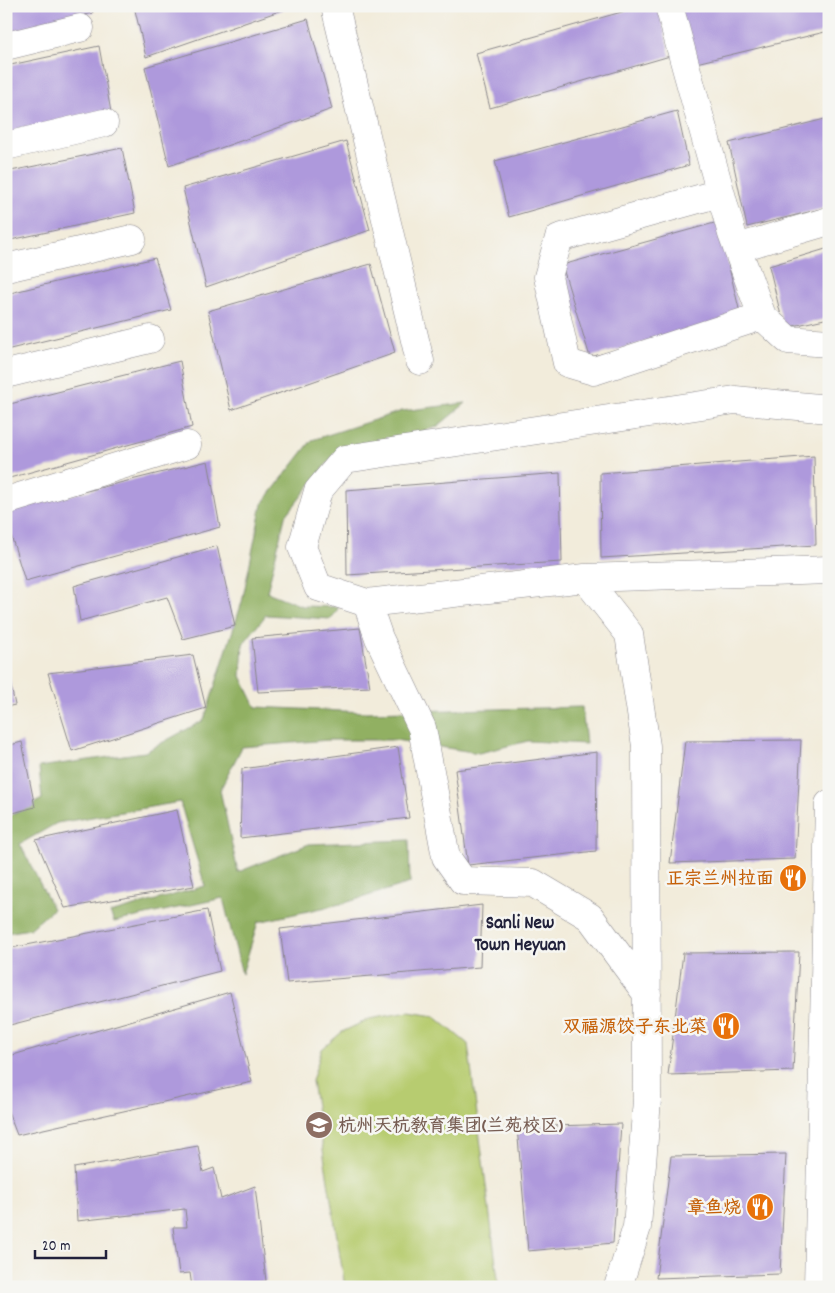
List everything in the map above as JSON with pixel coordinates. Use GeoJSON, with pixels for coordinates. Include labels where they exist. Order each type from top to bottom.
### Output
{"type":"FeatureCollection","features":[{"type":"Feature","properties":{"kind":"street"},"geometry":{"type":"LineString","coordinates":[[335,6],[420,361]]}},
{"type":"Feature","properties":{"kind":"street"},"geometry":{"type":"LineString","coordinates":[[669,6],[720,192],[737,248],[762,316],[788,340],[829,343]]}},
{"type":"Feature","properties":{"kind":"street"},"geometry":{"type":"LineString","coordinates":[[6,46],[80,28]]}},
{"type":"Feature","properties":{"kind":"street"},"geometry":{"type":"LineString","coordinates":[[6,146],[104,123]]}},
{"type":"Feature","properties":{"kind":"street"},"geometry":{"type":"LineString","coordinates":[[720,192],[558,238],[548,277],[567,363],[594,371],[762,316]]}},
{"type":"Feature","properties":{"kind":"street"},"geometry":{"type":"LineString","coordinates":[[737,248],[829,221]]}},
{"type":"Feature","properties":{"kind":"street"},"geometry":{"type":"LineString","coordinates":[[6,268],[132,239]]}},
{"type":"Feature","properties":{"kind":"street"},"geometry":{"type":"LineString","coordinates":[[6,374],[150,339]]}},
{"type":"Feature","properties":{"kind":"street"},"geometry":{"type":"LineString","coordinates":[[829,409],[735,400],[345,459],[318,491],[302,546],[318,586],[367,603],[585,578],[829,570]]}},
{"type":"Feature","properties":{"kind":"street"},"geometry":{"type":"LineString","coordinates":[[6,501],[187,445]]}},
{"type":"Feature","properties":{"kind":"street"},"geometry":{"type":"LineString","coordinates":[[585,578],[629,634],[645,737],[647,1100],[636,1227],[618,1287]]}},
{"type":"Feature","properties":{"kind":"street"},"geometry":{"type":"LineString","coordinates":[[367,603],[380,638],[422,728],[446,857],[463,880],[533,883],[590,917],[647,994]]}},
{"type":"Feature","properties":{"kind":"street"},"geometry":{"type":"LineString","coordinates":[[818,1287],[829,804]]}},
{"type":"Feature","properties":{"kind":"green space"},"geometry":{"type":"Polygon","coordinates":[[[466,403],[437,427],[333,456],[285,517],[267,592],[302,606],[339,607],[331,619],[266,615],[243,644],[241,676],[256,707],[365,712],[582,707],[586,744],[528,741],[479,753],[395,740],[329,740],[242,747],[220,790],[238,872],[309,844],[409,840],[410,883],[345,903],[258,922],[242,974],[223,898],[114,922],[110,913],[205,886],[180,802],[57,823],[20,844],[53,909],[30,929],[6,933],[6,818],[42,799],[39,767],[145,752],[204,720],[242,602],[262,504],[312,440],[402,411],[466,403]]]}},
{"type":"Feature","properties":{"kind":"green space"},"geometry":{"type":"Polygon","coordinates":[[[409,1012],[434,1016],[468,1044],[499,1287],[345,1287],[312,1081],[322,1049],[342,1032],[369,1019],[409,1012]]]}},
{"type":"Feature","properties":{"kind":"building"},"geometry":{"type":"Polygon","coordinates":[[[6,6],[90,6],[93,13],[6,33],[6,6]]]}},
{"type":"Feature","properties":{"kind":"building"},"geometry":{"type":"Polygon","coordinates":[[[134,6],[291,6],[291,7],[146,57],[134,6]]]}},
{"type":"Feature","properties":{"kind":"building"},"geometry":{"type":"Polygon","coordinates":[[[643,6],[659,6],[670,56],[490,108],[476,53],[643,6]]]}},
{"type":"Feature","properties":{"kind":"building"},"geometry":{"type":"Polygon","coordinates":[[[680,6],[829,6],[829,31],[692,64],[680,6]]]}},
{"type":"Feature","properties":{"kind":"building"},"geometry":{"type":"Polygon","coordinates":[[[308,19],[332,109],[169,166],[145,67],[308,19]]]}},
{"type":"Feature","properties":{"kind":"building"},"geometry":{"type":"Polygon","coordinates":[[[99,46],[111,112],[6,135],[6,66],[99,46]]]}},
{"type":"Feature","properties":{"kind":"building"},"geometry":{"type":"Polygon","coordinates":[[[677,111],[689,165],[509,217],[495,161],[677,111]]]}},
{"type":"Feature","properties":{"kind":"building"},"geometry":{"type":"Polygon","coordinates":[[[829,118],[829,207],[747,227],[729,143],[829,118]]]}},
{"type":"Feature","properties":{"kind":"building"},"geometry":{"type":"Polygon","coordinates":[[[346,141],[370,230],[206,287],[183,188],[346,141]]]}},
{"type":"Feature","properties":{"kind":"building"},"geometry":{"type":"Polygon","coordinates":[[[122,148],[135,213],[6,241],[6,172],[122,148]]]}},
{"type":"Feature","properties":{"kind":"building"},"geometry":{"type":"Polygon","coordinates":[[[718,222],[741,317],[590,357],[562,265],[718,222]]]}},
{"type":"Feature","properties":{"kind":"building"},"geometry":{"type":"Polygon","coordinates":[[[829,248],[829,318],[784,328],[769,266],[829,248]]]}},
{"type":"Feature","properties":{"kind":"building"},"geometry":{"type":"Polygon","coordinates":[[[155,258],[171,310],[6,350],[6,294],[155,258]]]}},
{"type":"Feature","properties":{"kind":"building"},"geometry":{"type":"Polygon","coordinates":[[[371,264],[395,353],[231,410],[208,311],[371,264]]]}},
{"type":"Feature","properties":{"kind":"building"},"geometry":{"type":"Polygon","coordinates":[[[180,361],[192,427],[6,479],[6,405],[180,361]]]}},
{"type":"Feature","properties":{"kind":"building"},"geometry":{"type":"Polygon","coordinates":[[[814,456],[816,545],[601,558],[600,473],[814,456]]]}},
{"type":"Feature","properties":{"kind":"building"},"geometry":{"type":"Polygon","coordinates":[[[208,461],[220,527],[25,581],[6,519],[6,511],[208,461]]]}},
{"type":"Feature","properties":{"kind":"building"},"geometry":{"type":"Polygon","coordinates":[[[560,473],[562,562],[347,575],[346,490],[560,473]]]}},
{"type":"Feature","properties":{"kind":"building"},"geometry":{"type":"Polygon","coordinates":[[[217,546],[235,626],[183,639],[167,597],[80,621],[74,586],[217,546]]]}},
{"type":"Feature","properties":{"kind":"building"},"geometry":{"type":"Polygon","coordinates":[[[360,628],[370,687],[258,692],[252,638],[360,628]]]}},
{"type":"Feature","properties":{"kind":"building"},"geometry":{"type":"Polygon","coordinates":[[[193,655],[206,708],[72,751],[48,673],[193,655]]]}},
{"type":"Feature","properties":{"kind":"building"},"geometry":{"type":"Polygon","coordinates":[[[6,663],[15,705],[6,707],[6,663]]]}},
{"type":"Feature","properties":{"kind":"building"},"geometry":{"type":"Polygon","coordinates":[[[801,740],[795,859],[670,863],[685,741],[801,740]]]}},
{"type":"Feature","properties":{"kind":"building"},"geometry":{"type":"Polygon","coordinates":[[[22,742],[35,807],[6,815],[6,746],[22,742]]]}},
{"type":"Feature","properties":{"kind":"building"},"geometry":{"type":"Polygon","coordinates":[[[398,747],[409,818],[240,838],[242,769],[398,747]]]}},
{"type":"Feature","properties":{"kind":"building"},"geometry":{"type":"Polygon","coordinates":[[[597,752],[596,851],[468,865],[455,770],[597,752]]]}},
{"type":"Feature","properties":{"kind":"building"},"geometry":{"type":"Polygon","coordinates":[[[177,810],[194,886],[65,908],[36,840],[177,810]]]}},
{"type":"Feature","properties":{"kind":"building"},"geometry":{"type":"Polygon","coordinates":[[[482,905],[480,967],[287,983],[280,929],[482,905]]]}},
{"type":"Feature","properties":{"kind":"building"},"geometry":{"type":"Polygon","coordinates":[[[207,910],[220,971],[6,1026],[6,949],[207,910]]]}},
{"type":"Feature","properties":{"kind":"building"},"geometry":{"type":"Polygon","coordinates":[[[799,952],[793,1071],[668,1075],[683,953],[799,952]]]}},
{"type":"Feature","properties":{"kind":"building"},"geometry":{"type":"Polygon","coordinates":[[[230,992],[252,1082],[17,1135],[6,1106],[6,1057],[230,992]]]}},
{"type":"Feature","properties":{"kind":"building"},"geometry":{"type":"Polygon","coordinates":[[[621,1124],[613,1243],[528,1251],[517,1127],[621,1124]]]}},
{"type":"Feature","properties":{"kind":"building"},"geometry":{"type":"Polygon","coordinates":[[[198,1146],[203,1172],[214,1168],[221,1199],[255,1186],[266,1281],[234,1285],[234,1287],[192,1287],[190,1273],[179,1274],[173,1227],[187,1227],[185,1209],[77,1221],[74,1168],[198,1146]]]}},
{"type":"Feature","properties":{"kind":"building"},"geometry":{"type":"Polygon","coordinates":[[[786,1154],[780,1274],[656,1278],[671,1156],[786,1154]]]}},
{"type":"Feature","properties":{"kind":"place","name":"正宗兰州拉面"},"geometry":{"type":"Point","coordinates":[793,878]}},
{"type":"Feature","properties":{"kind":"place","name":"双福源饺子东北菜"},"geometry":{"type":"Point","coordinates":[726,1026]}},
{"type":"Feature","properties":{"kind":"place","name":"杭州天杭教育集团(兰苑校区)"},"geometry":{"type":"Point","coordinates":[319,1125]}},
{"type":"Feature","properties":{"kind":"place","name":"章鱼烧"},"geometry":{"type":"Point","coordinates":[760,1207]}},
{"type":"Feature","properties":{"kind":"district","name":"Sanli New Town Heyuan"},"geometry":{"type":"Point","coordinates":[520,932]}}]}
